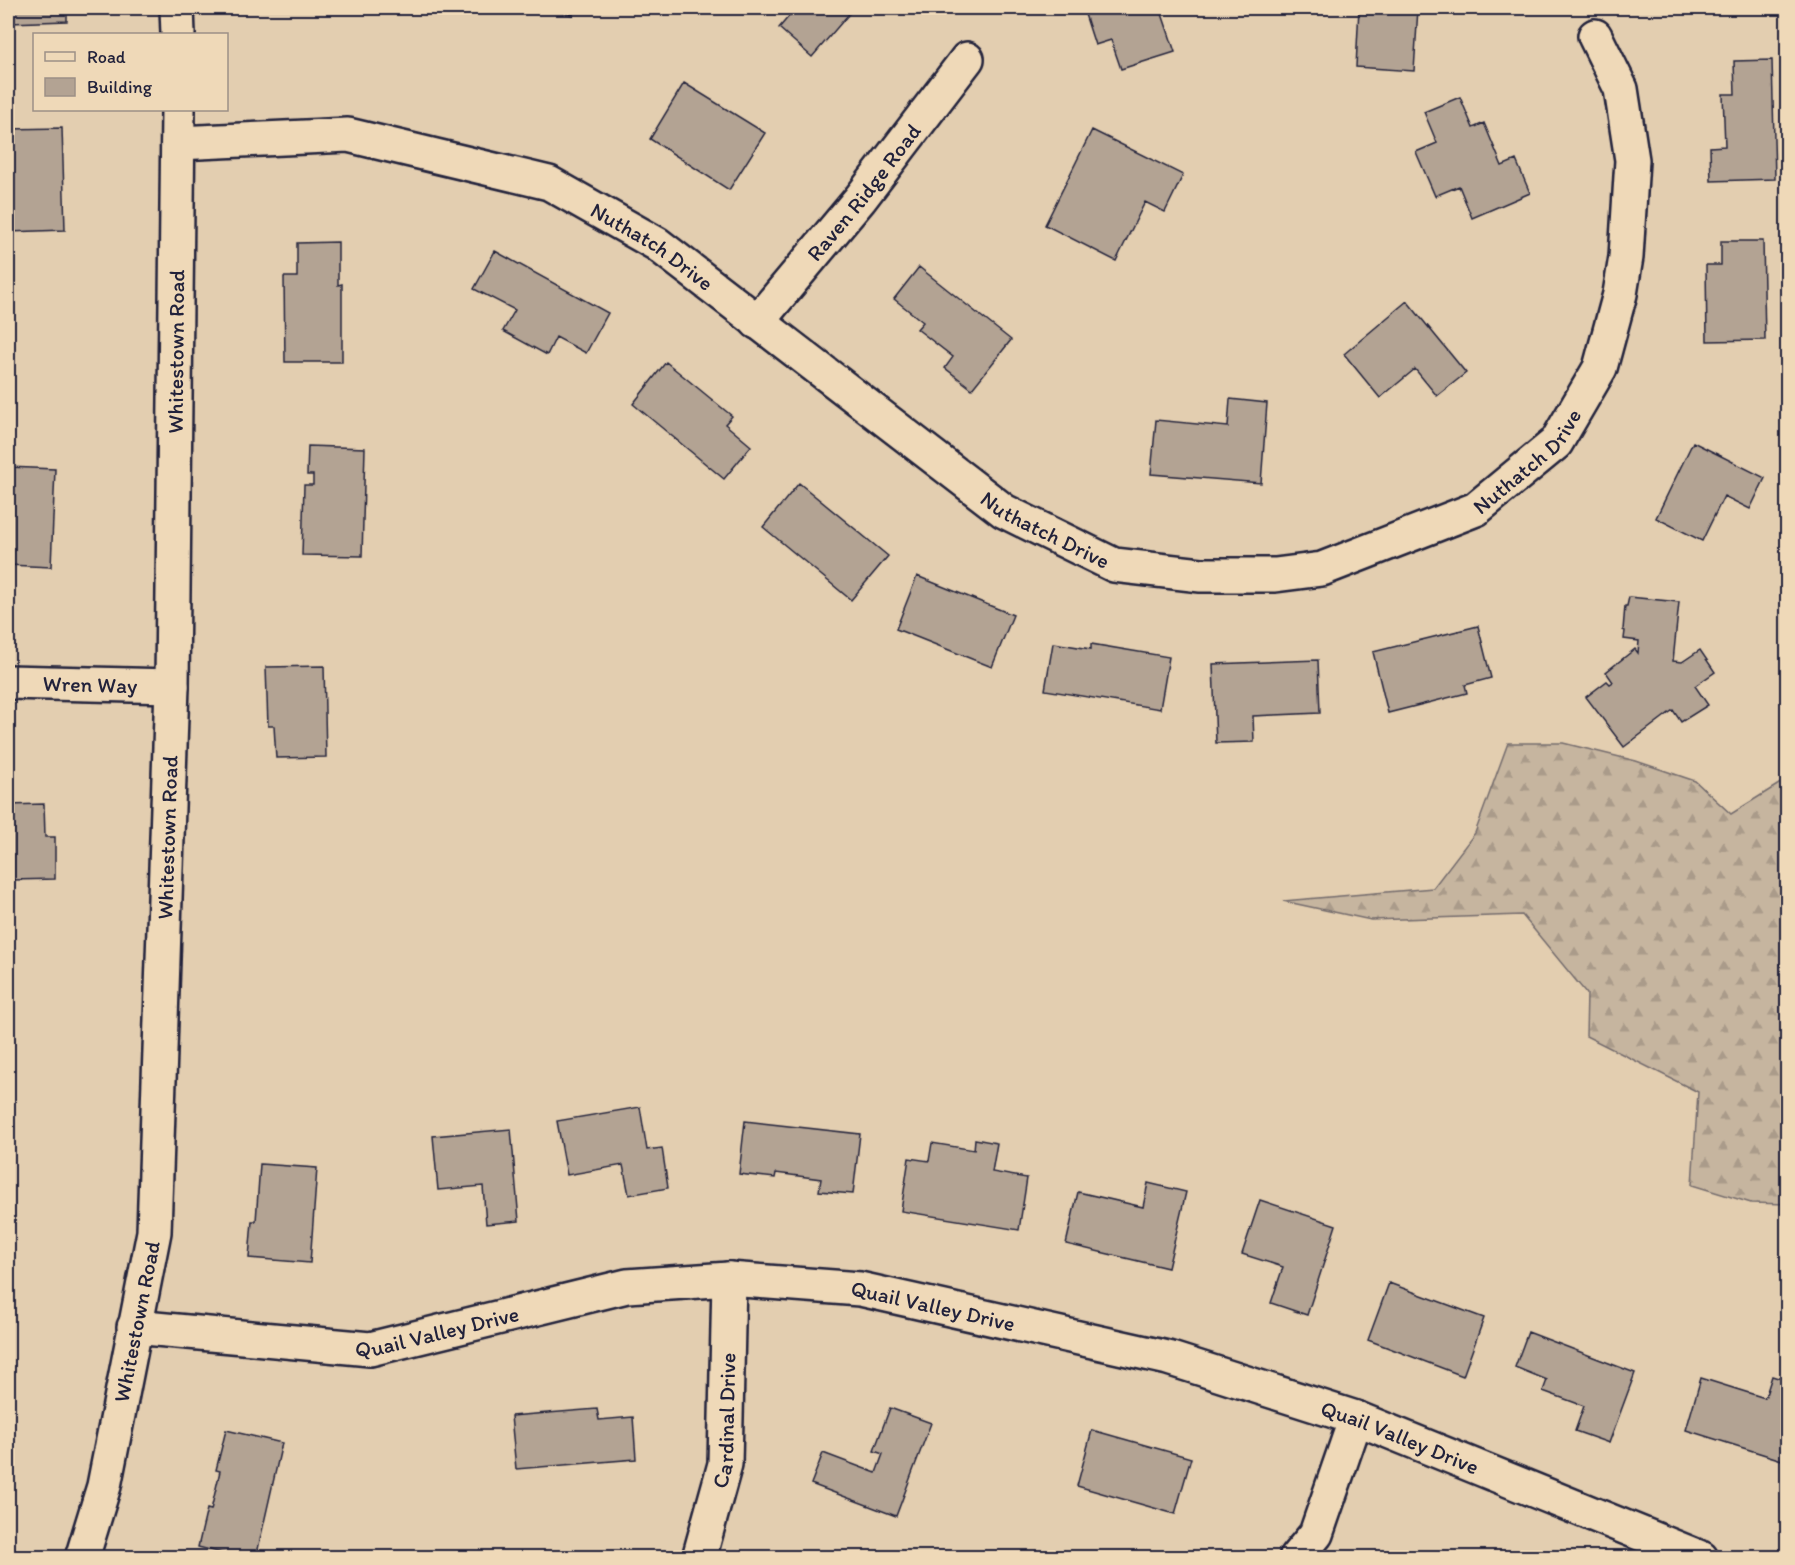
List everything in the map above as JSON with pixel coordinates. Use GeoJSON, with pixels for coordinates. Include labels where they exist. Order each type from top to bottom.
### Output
{"type":"FeatureCollection","features":[{"type":"Feature","properties":{"kind":"street"},"geometry":{"type":"LineString","coordinates":[[177,8],[177,33]]}},
{"type":"Feature","properties":{"kind":"street","name":"Nuthatch Drive"},"geometry":{"type":"LineString","coordinates":[[178,143],[348,135],[549,183],[657,244],[1004,511],[1114,565],[1201,575],[1275,575],[1322,569],[1476,509],[1556,443],[1600,368],[1620,294],[1626,257],[1632,160],[1621,89],[1595,36]]}},
{"type":"Feature","properties":{"kind":"street","name":"Raven Ridge Road"},"geometry":{"type":"LineString","coordinates":[[757,322],[860,199],[967,59]]}},
{"type":"Feature","properties":{"kind":"street","name":"Whitestown Road"},"geometry":{"type":"LineString","coordinates":[[82,1557],[104,1486],[154,1232],[172,686],[178,111]]}},
{"type":"Feature","properties":{"kind":"street","name":"Wren Way"},"geometry":{"type":"LineString","coordinates":[[8,682],[172,686]]}},
{"type":"Feature","properties":{"kind":"street","name":"Quail Valley Drive"},"geometry":{"type":"LineString","coordinates":[[134,1327],[370,1349],[627,1286],[729,1279],[860,1289],[1168,1358],[1356,1418],[1701,1557]]}},
{"type":"Feature","properties":{"kind":"street","name":"Cardinal Drive"},"geometry":{"type":"LineString","coordinates":[[699,1557],[725,1464],[729,1279]]}},
{"type":"Feature","properties":{"kind":"street"},"geometry":{"type":"LineString","coordinates":[[1296,1557],[1316,1534],[1356,1418]]}},
{"type":"Feature","properties":{"kind":"green space"},"geometry":{"type":"Polygon","coordinates":[[[1508,743],[1563,743],[1636,761],[1695,781],[1731,814],[1787,779],[1787,1204],[1751,1203],[1692,1185],[1698,1092],[1586,1036],[1587,994],[1522,915],[1371,920],[1283,901],[1433,888],[1475,833],[1508,743]]]}},
{"type":"Feature","properties":{"kind":"building"},"geometry":{"type":"Polygon","coordinates":[[[9,8],[67,8],[67,21],[10,23],[9,8]]]}},
{"type":"Feature","properties":{"kind":"building"},"geometry":{"type":"Polygon","coordinates":[[[544,8],[574,8],[573,15],[544,8]]]}},
{"type":"Feature","properties":{"kind":"building"},"geometry":{"type":"Polygon","coordinates":[[[796,8],[854,8],[812,57],[779,28],[796,8]]]}},
{"type":"Feature","properties":{"kind":"building"},"geometry":{"type":"Polygon","coordinates":[[[1083,8],[1160,8],[1175,52],[1121,69],[1111,40],[1095,45],[1083,8]]]}},
{"type":"Feature","properties":{"kind":"building"},"geometry":{"type":"Polygon","coordinates":[[[1359,8],[1418,8],[1414,71],[1356,67],[1359,8]]]}},
{"type":"Feature","properties":{"kind":"building"},"geometry":{"type":"Polygon","coordinates":[[[1772,60],[1775,179],[1711,181],[1710,147],[1725,146],[1723,94],[1735,94],[1734,61],[1772,60]]]}},
{"type":"Feature","properties":{"kind":"building"},"geometry":{"type":"Polygon","coordinates":[[[684,83],[765,133],[729,190],[650,139],[684,83]]]}},
{"type":"Feature","properties":{"kind":"building"},"geometry":{"type":"Polygon","coordinates":[[[1460,97],[1473,128],[1484,123],[1502,166],[1516,160],[1530,193],[1472,218],[1459,186],[1435,196],[1416,152],[1437,143],[1424,112],[1460,97]]]}},
{"type":"Feature","properties":{"kind":"building"},"geometry":{"type":"Polygon","coordinates":[[[62,128],[65,230],[8,232],[8,129],[62,128]]]}},
{"type":"Feature","properties":{"kind":"building"},"geometry":{"type":"Polygon","coordinates":[[[1092,130],[1183,175],[1165,212],[1145,202],[1116,261],[1045,225],[1092,130]]]}},
{"type":"Feature","properties":{"kind":"building"},"geometry":{"type":"Polygon","coordinates":[[[1721,241],[1763,241],[1765,340],[1707,341],[1706,265],[1721,265],[1721,241]]]}},
{"type":"Feature","properties":{"kind":"building"},"geometry":{"type":"Polygon","coordinates":[[[338,242],[338,285],[342,284],[342,362],[285,362],[284,277],[297,277],[297,243],[338,242]]]}},
{"type":"Feature","properties":{"kind":"building"},"geometry":{"type":"Polygon","coordinates":[[[495,251],[608,313],[586,353],[556,337],[547,355],[503,331],[515,310],[474,289],[495,251]]]}},
{"type":"Feature","properties":{"kind":"building"},"geometry":{"type":"Polygon","coordinates":[[[919,267],[1011,340],[972,389],[945,368],[953,357],[917,329],[923,322],[894,299],[919,267]]]}},
{"type":"Feature","properties":{"kind":"building"},"geometry":{"type":"Polygon","coordinates":[[[1407,301],[1466,373],[1437,396],[1415,369],[1380,398],[1344,354],[1407,301]]]}},
{"type":"Feature","properties":{"kind":"building"},"geometry":{"type":"Polygon","coordinates":[[[666,362],[732,416],[725,424],[751,446],[724,479],[633,404],[666,362]]]}},
{"type":"Feature","properties":{"kind":"building"},"geometry":{"type":"Polygon","coordinates":[[[1230,399],[1267,403],[1261,483],[1151,474],[1156,420],[1228,427],[1230,399]]]}},
{"type":"Feature","properties":{"kind":"building"},"geometry":{"type":"Polygon","coordinates":[[[1693,442],[1765,478],[1750,509],[1724,496],[1702,541],[1656,518],[1693,442]]]}},
{"type":"Feature","properties":{"kind":"building"},"geometry":{"type":"Polygon","coordinates":[[[308,446],[365,448],[362,556],[302,555],[304,485],[313,485],[313,475],[307,475],[308,446]]]}},
{"type":"Feature","properties":{"kind":"building"},"geometry":{"type":"Polygon","coordinates":[[[8,467],[55,469],[51,567],[8,565],[8,467]]]}},
{"type":"Feature","properties":{"kind":"building"},"geometry":{"type":"Polygon","coordinates":[[[799,483],[888,556],[851,600],[763,527],[799,483]]]}},
{"type":"Feature","properties":{"kind":"building"},"geometry":{"type":"Polygon","coordinates":[[[917,576],[1013,615],[992,667],[896,629],[917,576]]]}},
{"type":"Feature","properties":{"kind":"building"},"geometry":{"type":"Polygon","coordinates":[[[1629,597],[1679,602],[1673,661],[1682,662],[1700,650],[1715,672],[1695,686],[1708,705],[1681,722],[1673,710],[1624,747],[1586,697],[1607,681],[1610,684],[1613,682],[1606,672],[1635,649],[1638,653],[1639,641],[1624,639],[1625,606],[1627,606],[1629,597]]]}},
{"type":"Feature","properties":{"kind":"building"},"geometry":{"type":"Polygon","coordinates":[[[1478,626],[1491,678],[1465,685],[1467,693],[1388,713],[1373,652],[1478,626]]]}},
{"type":"Feature","properties":{"kind":"building"},"geometry":{"type":"Polygon","coordinates":[[[1053,643],[1091,649],[1091,644],[1169,657],[1160,709],[1045,690],[1053,643]]]}},
{"type":"Feature","properties":{"kind":"building"},"geometry":{"type":"Polygon","coordinates":[[[1318,660],[1320,713],[1253,716],[1254,742],[1216,743],[1213,664],[1318,660]]]}},
{"type":"Feature","properties":{"kind":"building"},"geometry":{"type":"Polygon","coordinates":[[[324,666],[326,757],[276,758],[274,726],[268,726],[266,667],[324,666]]]}},
{"type":"Feature","properties":{"kind":"building"},"geometry":{"type":"Polygon","coordinates":[[[44,804],[45,837],[55,837],[55,879],[12,880],[11,841],[8,841],[8,805],[44,804]]]}},
{"type":"Feature","properties":{"kind":"building"},"geometry":{"type":"Polygon","coordinates":[[[640,1107],[647,1150],[662,1148],[668,1188],[629,1195],[623,1165],[567,1175],[557,1121],[640,1107]]]}},
{"type":"Feature","properties":{"kind":"building"},"geometry":{"type":"Polygon","coordinates":[[[745,1121],[860,1134],[853,1194],[819,1191],[821,1179],[776,1173],[775,1178],[739,1174],[745,1121]]]}},
{"type":"Feature","properties":{"kind":"building"},"geometry":{"type":"Polygon","coordinates":[[[511,1129],[519,1221],[486,1224],[483,1186],[438,1190],[433,1136],[511,1129]]]}},
{"type":"Feature","properties":{"kind":"building"},"geometry":{"type":"Polygon","coordinates":[[[975,1139],[997,1143],[992,1172],[1027,1178],[1019,1230],[901,1211],[909,1158],[929,1161],[932,1143],[974,1150],[975,1139]]]}},
{"type":"Feature","properties":{"kind":"building"},"geometry":{"type":"Polygon","coordinates":[[[260,1164],[317,1168],[310,1263],[249,1258],[252,1221],[256,1221],[260,1164]]]}},
{"type":"Feature","properties":{"kind":"building"},"geometry":{"type":"Polygon","coordinates":[[[1148,1183],[1186,1192],[1168,1268],[1066,1244],[1078,1192],[1143,1207],[1148,1183]]]}},
{"type":"Feature","properties":{"kind":"building"},"geometry":{"type":"Polygon","coordinates":[[[1260,1200],[1336,1225],[1307,1315],[1271,1303],[1283,1267],[1242,1254],[1260,1200]]]}},
{"type":"Feature","properties":{"kind":"building"},"geometry":{"type":"Polygon","coordinates":[[[1389,1283],[1484,1318],[1463,1376],[1368,1340],[1389,1283]]]}},
{"type":"Feature","properties":{"kind":"building"},"geometry":{"type":"Polygon","coordinates":[[[1528,1332],[1635,1373],[1609,1443],[1575,1431],[1584,1406],[1543,1391],[1547,1380],[1515,1367],[1528,1332]]]}},
{"type":"Feature","properties":{"kind":"building"},"geometry":{"type":"Polygon","coordinates":[[[1772,1376],[1788,1381],[1788,1454],[1785,1461],[1686,1430],[1701,1378],[1765,1398],[1772,1376]]]}},
{"type":"Feature","properties":{"kind":"building"},"geometry":{"type":"Polygon","coordinates":[[[890,1408],[931,1423],[896,1516],[811,1484],[823,1453],[876,1473],[883,1454],[874,1451],[890,1408]]]}},
{"type":"Feature","properties":{"kind":"building"},"geometry":{"type":"Polygon","coordinates":[[[597,1409],[599,1420],[633,1417],[636,1459],[516,1469],[511,1416],[597,1409]]]}},
{"type":"Feature","properties":{"kind":"building"},"geometry":{"type":"Polygon","coordinates":[[[226,1430],[282,1443],[256,1558],[242,1558],[198,1547],[207,1509],[211,1510],[220,1471],[216,1470],[226,1430]]]}},
{"type":"Feature","properties":{"kind":"building"},"geometry":{"type":"Polygon","coordinates":[[[1092,1430],[1191,1458],[1175,1514],[1077,1486],[1092,1430]]]}}]}
